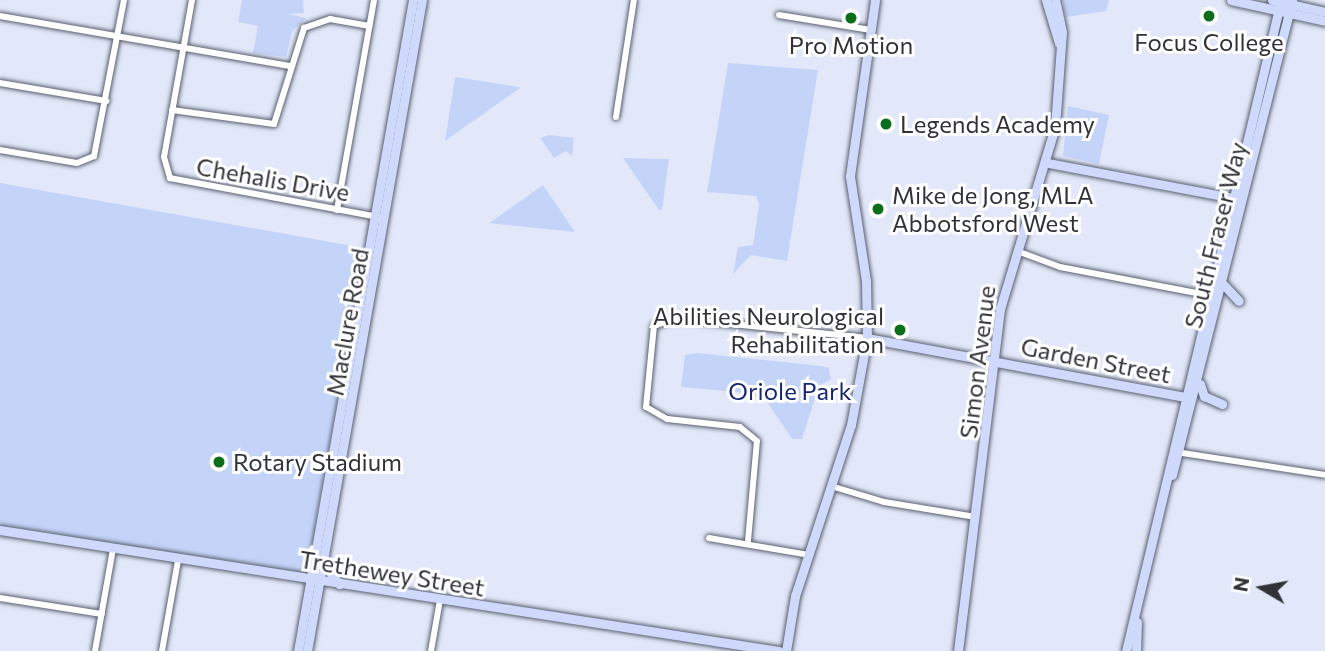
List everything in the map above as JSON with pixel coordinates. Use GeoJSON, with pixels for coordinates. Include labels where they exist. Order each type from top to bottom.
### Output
{"type":"FeatureCollection","features":[{"type":"Feature","properties":{"kind":"main road","name":"Maclure Road"},"geometry":{"type":"LineString","coordinates":[[307,651],[315,581],[323,564],[413,0]]}},
{"type":"Feature","properties":{"kind":"main road","name":"Maclure Road"},"geometry":{"type":"LineString","coordinates":[[298,651],[315,581],[422,0]]}},
{"type":"Feature","properties":{"kind":"main road"},"geometry":{"type":"LineString","coordinates":[[786,651],[808,555],[856,405],[866,338],[866,281],[850,176],[875,0]]}},
{"type":"Feature","properties":{"kind":"main road","name":"Simon Avenue"},"geometry":{"type":"LineString","coordinates":[[1046,0],[1059,43]]}},
{"type":"Feature","properties":{"kind":"main road","name":"Simon Avenue"},"geometry":{"type":"LineString","coordinates":[[958,651],[978,517],[1002,294],[1048,163],[1061,81],[1055,0]]}},
{"type":"Feature","properties":{"kind":"main road"},"geometry":{"type":"LineString","coordinates":[[1231,0],[1249,4],[1278,3],[1318,13]]}},
{"type":"Feature","properties":{"kind":"main road"},"geometry":{"type":"LineString","coordinates":[[1302,0],[1325,22]]}},
{"type":"Feature","properties":{"kind":"main road","name":"South Fraser Way"},"geometry":{"type":"LineString","coordinates":[[1172,475],[1182,453],[1190,398],[1200,378],[1215,297],[1223,284],[1278,3]]}},
{"type":"Feature","properties":{"kind":"main road"},"geometry":{"type":"LineString","coordinates":[[1249,4],[1269,16],[1270,44]]}},
{"type":"Feature","properties":{"kind":"main road","name":"South Fraser Way"},"geometry":{"type":"LineString","coordinates":[[1126,651],[1137,622],[1239,199],[1291,6]]}},
{"type":"Feature","properties":{"kind":"main road"},"geometry":{"type":"LineString","coordinates":[[1280,50],[1296,23],[1318,13]]}},
{"type":"Feature","properties":{"kind":"main road"},"geometry":{"type":"LineString","coordinates":[[1048,163],[1239,199]]}},
{"type":"Feature","properties":{"kind":"main road"},"geometry":{"type":"LineString","coordinates":[[1215,297],[1239,301],[1223,284]]}},
{"type":"Feature","properties":{"kind":"main road","name":"Garden Street"},"geometry":{"type":"LineString","coordinates":[[866,338],[1190,398]]}},
{"type":"Feature","properties":{"kind":"main road"},"geometry":{"type":"LineString","coordinates":[[1200,378],[1204,396],[1222,404]]}},
{"type":"Feature","properties":{"kind":"main road","name":"Trethewey Street"},"geometry":{"type":"LineString","coordinates":[[0,530],[714,646],[779,651]]}},
{"type":"Feature","properties":{"kind":"main road"},"geometry":{"type":"LineString","coordinates":[[323,564],[339,584]]}},
{"type":"Feature","properties":{"kind":"main road","name":"South Fraser Way"},"geometry":{"type":"LineString","coordinates":[[1136,651],[1137,622]]}},
{"type":"Feature","properties":{"kind":"street"},"geometry":{"type":"LineString","coordinates":[[0,150],[90,161],[106,101],[124,0]]}},
{"type":"Feature","properties":{"kind":"street","name":"Chehalis Drive"},"geometry":{"type":"LineString","coordinates":[[192,0],[164,164],[174,180],[380,217]]}},
{"type":"Feature","properties":{"kind":"street"},"geometry":{"type":"LineString","coordinates":[[337,210],[373,0]]}},
{"type":"Feature","properties":{"kind":"street"},"geometry":{"type":"LineString","coordinates":[[616,117],[634,0]]}},
{"type":"Feature","properties":{"kind":"street"},"geometry":{"type":"LineString","coordinates":[[779,15],[871,30]]}},
{"type":"Feature","properties":{"kind":"street"},"geometry":{"type":"LineString","coordinates":[[0,16],[290,66]]}},
{"type":"Feature","properties":{"kind":"street"},"geometry":{"type":"LineString","coordinates":[[172,110],[268,126],[282,113],[295,40],[311,23],[369,26]]}},
{"type":"Feature","properties":{"kind":"street"},"geometry":{"type":"LineString","coordinates":[[0,83],[106,101]]}},
{"type":"Feature","properties":{"kind":"street"},"geometry":{"type":"LineString","coordinates":[[1017,251],[1060,267],[1215,297]]}},
{"type":"Feature","properties":{"kind":"street"},"geometry":{"type":"LineString","coordinates":[[748,541],[757,441],[740,427],[667,419],[646,407],[654,326],[675,318],[866,338]]}},
{"type":"Feature","properties":{"kind":"street"},"geometry":{"type":"LineString","coordinates":[[1182,453],[1325,475]]}},
{"type":"Feature","properties":{"kind":"street"},"geometry":{"type":"LineString","coordinates":[[831,486],[884,502],[978,517]]}},
{"type":"Feature","properties":{"kind":"street"},"geometry":{"type":"LineString","coordinates":[[709,538],[748,541],[808,555]]}},
{"type":"Feature","properties":{"kind":"street"},"geometry":{"type":"LineString","coordinates":[[95,651],[113,549]]}},
{"type":"Feature","properties":{"kind":"street"},"geometry":{"type":"LineString","coordinates":[[162,651],[178,560]]}},
{"type":"Feature","properties":{"kind":"street"},"geometry":{"type":"LineString","coordinates":[[0,598],[102,614]]}},
{"type":"Feature","properties":{"kind":"street"},"geometry":{"type":"LineString","coordinates":[[431,651],[440,600]]}},
{"type":"Feature","properties":{"kind":"green space"},"geometry":{"type":"Polygon","coordinates":[[[242,0],[303,0],[304,13],[288,14],[306,18],[292,31],[286,57],[253,53],[258,26],[238,22],[242,0]]]}},
{"type":"Feature","properties":{"kind":"green space"},"geometry":{"type":"Polygon","coordinates":[[[1063,0],[1109,0],[1106,11],[1066,17],[1063,0]]]}},
{"type":"Feature","properties":{"kind":"green space"},"geometry":{"type":"Polygon","coordinates":[[[728,63],[818,70],[787,261],[751,255],[733,274],[738,247],[753,245],[759,205],[756,196],[707,192],[728,63]]]}},
{"type":"Feature","properties":{"kind":"green space"},"geometry":{"type":"Polygon","coordinates":[[[455,77],[519,87],[520,88],[445,141],[455,77]]]}},
{"type":"Feature","properties":{"kind":"green space"},"geometry":{"type":"Polygon","coordinates":[[[1068,106],[1109,115],[1099,164],[1063,156],[1068,106]]]}},
{"type":"Feature","properties":{"kind":"green space"},"geometry":{"type":"Polygon","coordinates":[[[549,135],[574,138],[572,156],[566,151],[554,158],[540,138],[549,135]]]}},
{"type":"Feature","properties":{"kind":"green space"},"geometry":{"type":"Polygon","coordinates":[[[623,158],[669,159],[662,210],[659,210],[623,158]]]}},
{"type":"Feature","properties":{"kind":"green space"},"geometry":{"type":"Polygon","coordinates":[[[0,183],[364,248],[308,566],[300,572],[0,526],[0,183]]]}},
{"type":"Feature","properties":{"kind":"green space"},"geometry":{"type":"Polygon","coordinates":[[[543,185],[575,232],[489,223],[543,185]]]}},
{"type":"Feature","properties":{"kind":"green space","name":"Oriole Park"},"geometry":{"type":"Polygon","coordinates":[[[697,353],[821,366],[829,368],[831,379],[819,386],[802,439],[792,439],[767,402],[748,393],[681,387],[685,355],[697,353]]]}},
{"type":"Feature","properties":{"kind":"place","name":"Focus College"},"geometry":{"type":"Point","coordinates":[1209,16]}},
{"type":"Feature","properties":{"kind":"place","name":"Pro Motion"},"geometry":{"type":"Point","coordinates":[851,18]}},
{"type":"Feature","properties":{"kind":"place","name":"Legends Academy"},"geometry":{"type":"Point","coordinates":[886,124]}},
{"type":"Feature","properties":{"kind":"place","name":"Mike de Jong, MLA Abbotsford West"},"geometry":{"type":"Point","coordinates":[878,209]}},
{"type":"Feature","properties":{"kind":"place","name":"Abilities Neurological Rehabilitation"},"geometry":{"type":"Point","coordinates":[900,330]}},
{"type":"Feature","properties":{"kind":"place","name":"Rotary Stadium"},"geometry":{"type":"Point","coordinates":[219,462]}}]}
